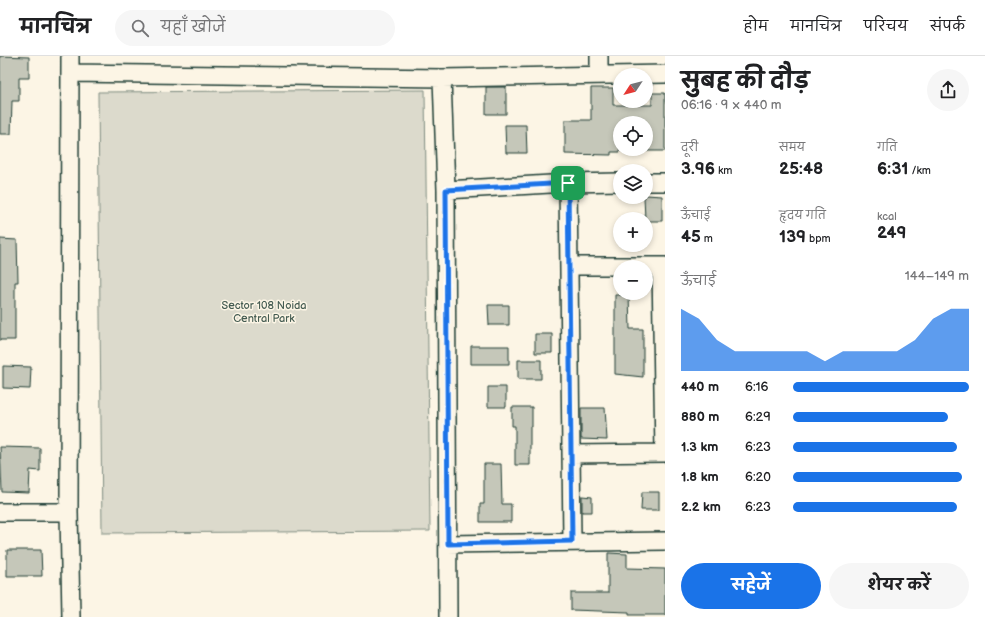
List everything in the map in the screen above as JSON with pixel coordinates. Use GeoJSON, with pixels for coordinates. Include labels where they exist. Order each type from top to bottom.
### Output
{"type":"FeatureCollection","features":[{"type":"Feature","properties":{"kind":"street"},"geometry":{"type":"LineString","coordinates":[[70,56],[69,512],[71,617]]}},
{"type":"Feature","properties":{"kind":"street"},"geometry":{"type":"LineString","coordinates":[[599,56],[599,75]]}},
{"type":"Feature","properties":{"kind":"street"},"geometry":{"type":"LineString","coordinates":[[70,73],[442,78],[665,74]]}},
{"type":"Feature","properties":{"kind":"street"},"geometry":{"type":"LineString","coordinates":[[442,78],[446,190],[448,617]]}},
{"type":"Feature","properties":{"kind":"street"},"geometry":{"type":"LineString","coordinates":[[446,190],[568,183],[613,182]]}},
{"type":"Feature","properties":{"kind":"street"},"geometry":{"type":"LineString","coordinates":[[653,182],[665,182]]}},
{"type":"Feature","properties":{"kind":"street"},"geometry":{"type":"LineString","coordinates":[[568,183],[572,541]]}},
{"type":"Feature","properties":{"kind":"street"},"geometry":{"type":"LineString","coordinates":[[569,266],[663,266],[664,453],[571,454]]}},
{"type":"Feature","properties":{"kind":"street"},"geometry":{"type":"LineString","coordinates":[[0,512],[69,512]]}},
{"type":"Feature","properties":{"kind":"street"},"geometry":{"type":"LineString","coordinates":[[448,544],[572,541],[665,541]]}},
{"type":"Feature","properties":{"kind":"green space","name":"Sector 108 Noida Central Park"},"geometry":{"type":"Polygon","coordinates":[[[425,90],[430,531],[102,533],[98,92],[425,90]]]}},
{"type":"Feature","properties":{"kind":"building"},"geometry":{"type":"Polygon","coordinates":[[[0,56],[29,57],[29,78],[19,78],[19,101],[12,101],[11,134],[0,134],[0,56]]]}},
{"type":"Feature","properties":{"kind":"building"},"geometry":{"type":"Polygon","coordinates":[[[486,87],[506,87],[506,114],[486,114],[486,87]]]}},
{"type":"Feature","properties":{"kind":"building"},"geometry":{"type":"Polygon","coordinates":[[[591,88],[613,88],[613,108],[653,108],[653,93],[665,93],[665,151],[653,151],[653,116],[613,116],[613,152],[611,152],[611,155],[565,154],[565,120],[591,120],[591,88]]]}},
{"type":"Feature","properties":{"kind":"building"},"geometry":{"type":"Polygon","coordinates":[[[505,125],[526,125],[527,153],[506,153],[505,125]]]}},
{"type":"Feature","properties":{"kind":"building"},"geometry":{"type":"Polygon","coordinates":[[[653,195],[662,196],[662,221],[653,221],[653,212],[645,212],[644,204],[653,204],[653,195]]]}},
{"type":"Feature","properties":{"kind":"building"},"geometry":{"type":"Polygon","coordinates":[[[0,239],[17,240],[18,282],[15,282],[15,340],[0,340],[0,239]]]}},
{"type":"Feature","properties":{"kind":"building"},"geometry":{"type":"Polygon","coordinates":[[[615,300],[629,300],[630,329],[643,329],[643,377],[615,374],[615,300]]]}},
{"type":"Feature","properties":{"kind":"building"},"geometry":{"type":"Polygon","coordinates":[[[488,305],[509,305],[509,325],[489,325],[488,305]]]}},
{"type":"Feature","properties":{"kind":"building"},"geometry":{"type":"Polygon","coordinates":[[[535,334],[552,334],[552,353],[535,353],[535,334]]]}},
{"type":"Feature","properties":{"kind":"building"},"geometry":{"type":"Polygon","coordinates":[[[471,346],[509,346],[509,364],[471,364],[471,346]]]}},
{"type":"Feature","properties":{"kind":"building"},"geometry":{"type":"Polygon","coordinates":[[[518,360],[541,360],[541,379],[518,379],[518,360]]]}},
{"type":"Feature","properties":{"kind":"building"},"geometry":{"type":"Polygon","coordinates":[[[3,366],[31,367],[30,389],[3,388],[3,366]]]}},
{"type":"Feature","properties":{"kind":"building"},"geometry":{"type":"Polygon","coordinates":[[[488,387],[506,387],[506,407],[488,407],[488,387]]]}},
{"type":"Feature","properties":{"kind":"building"},"geometry":{"type":"Polygon","coordinates":[[[512,407],[532,407],[532,427],[530,427],[530,465],[515,465],[515,426],[512,426],[512,407]]]}},
{"type":"Feature","properties":{"kind":"building"},"geometry":{"type":"Polygon","coordinates":[[[581,408],[605,408],[607,440],[581,439],[581,408]]]}},
{"type":"Feature","properties":{"kind":"building"},"geometry":{"type":"Polygon","coordinates":[[[0,447],[40,448],[40,471],[30,470],[29,493],[2,492],[0,447]]]}},
{"type":"Feature","properties":{"kind":"building"},"geometry":{"type":"Polygon","coordinates":[[[484,464],[501,464],[502,504],[511,504],[511,522],[480,522],[480,504],[484,504],[484,464]]]}},
{"type":"Feature","properties":{"kind":"building"},"geometry":{"type":"Polygon","coordinates":[[[642,492],[659,492],[659,510],[641,510],[642,492]]]}},
{"type":"Feature","properties":{"kind":"building"},"geometry":{"type":"Polygon","coordinates":[[[582,496],[592,497],[592,512],[582,512],[582,496]]]}},
{"type":"Feature","properties":{"kind":"building"},"geometry":{"type":"Polygon","coordinates":[[[7,550],[41,550],[42,576],[7,576],[7,550]]]}},
{"type":"Feature","properties":{"kind":"building"},"geometry":{"type":"Polygon","coordinates":[[[608,553],[627,554],[627,568],[665,569],[665,615],[629,615],[629,612],[571,610],[571,593],[608,593],[608,553]]]}},
{"type":"Feature","properties":{"kind":"route"},"geometry":{"type":"LineString","coordinates":[[568,183],[572,541],[448,544],[446,190],[568,183]]}}]}
